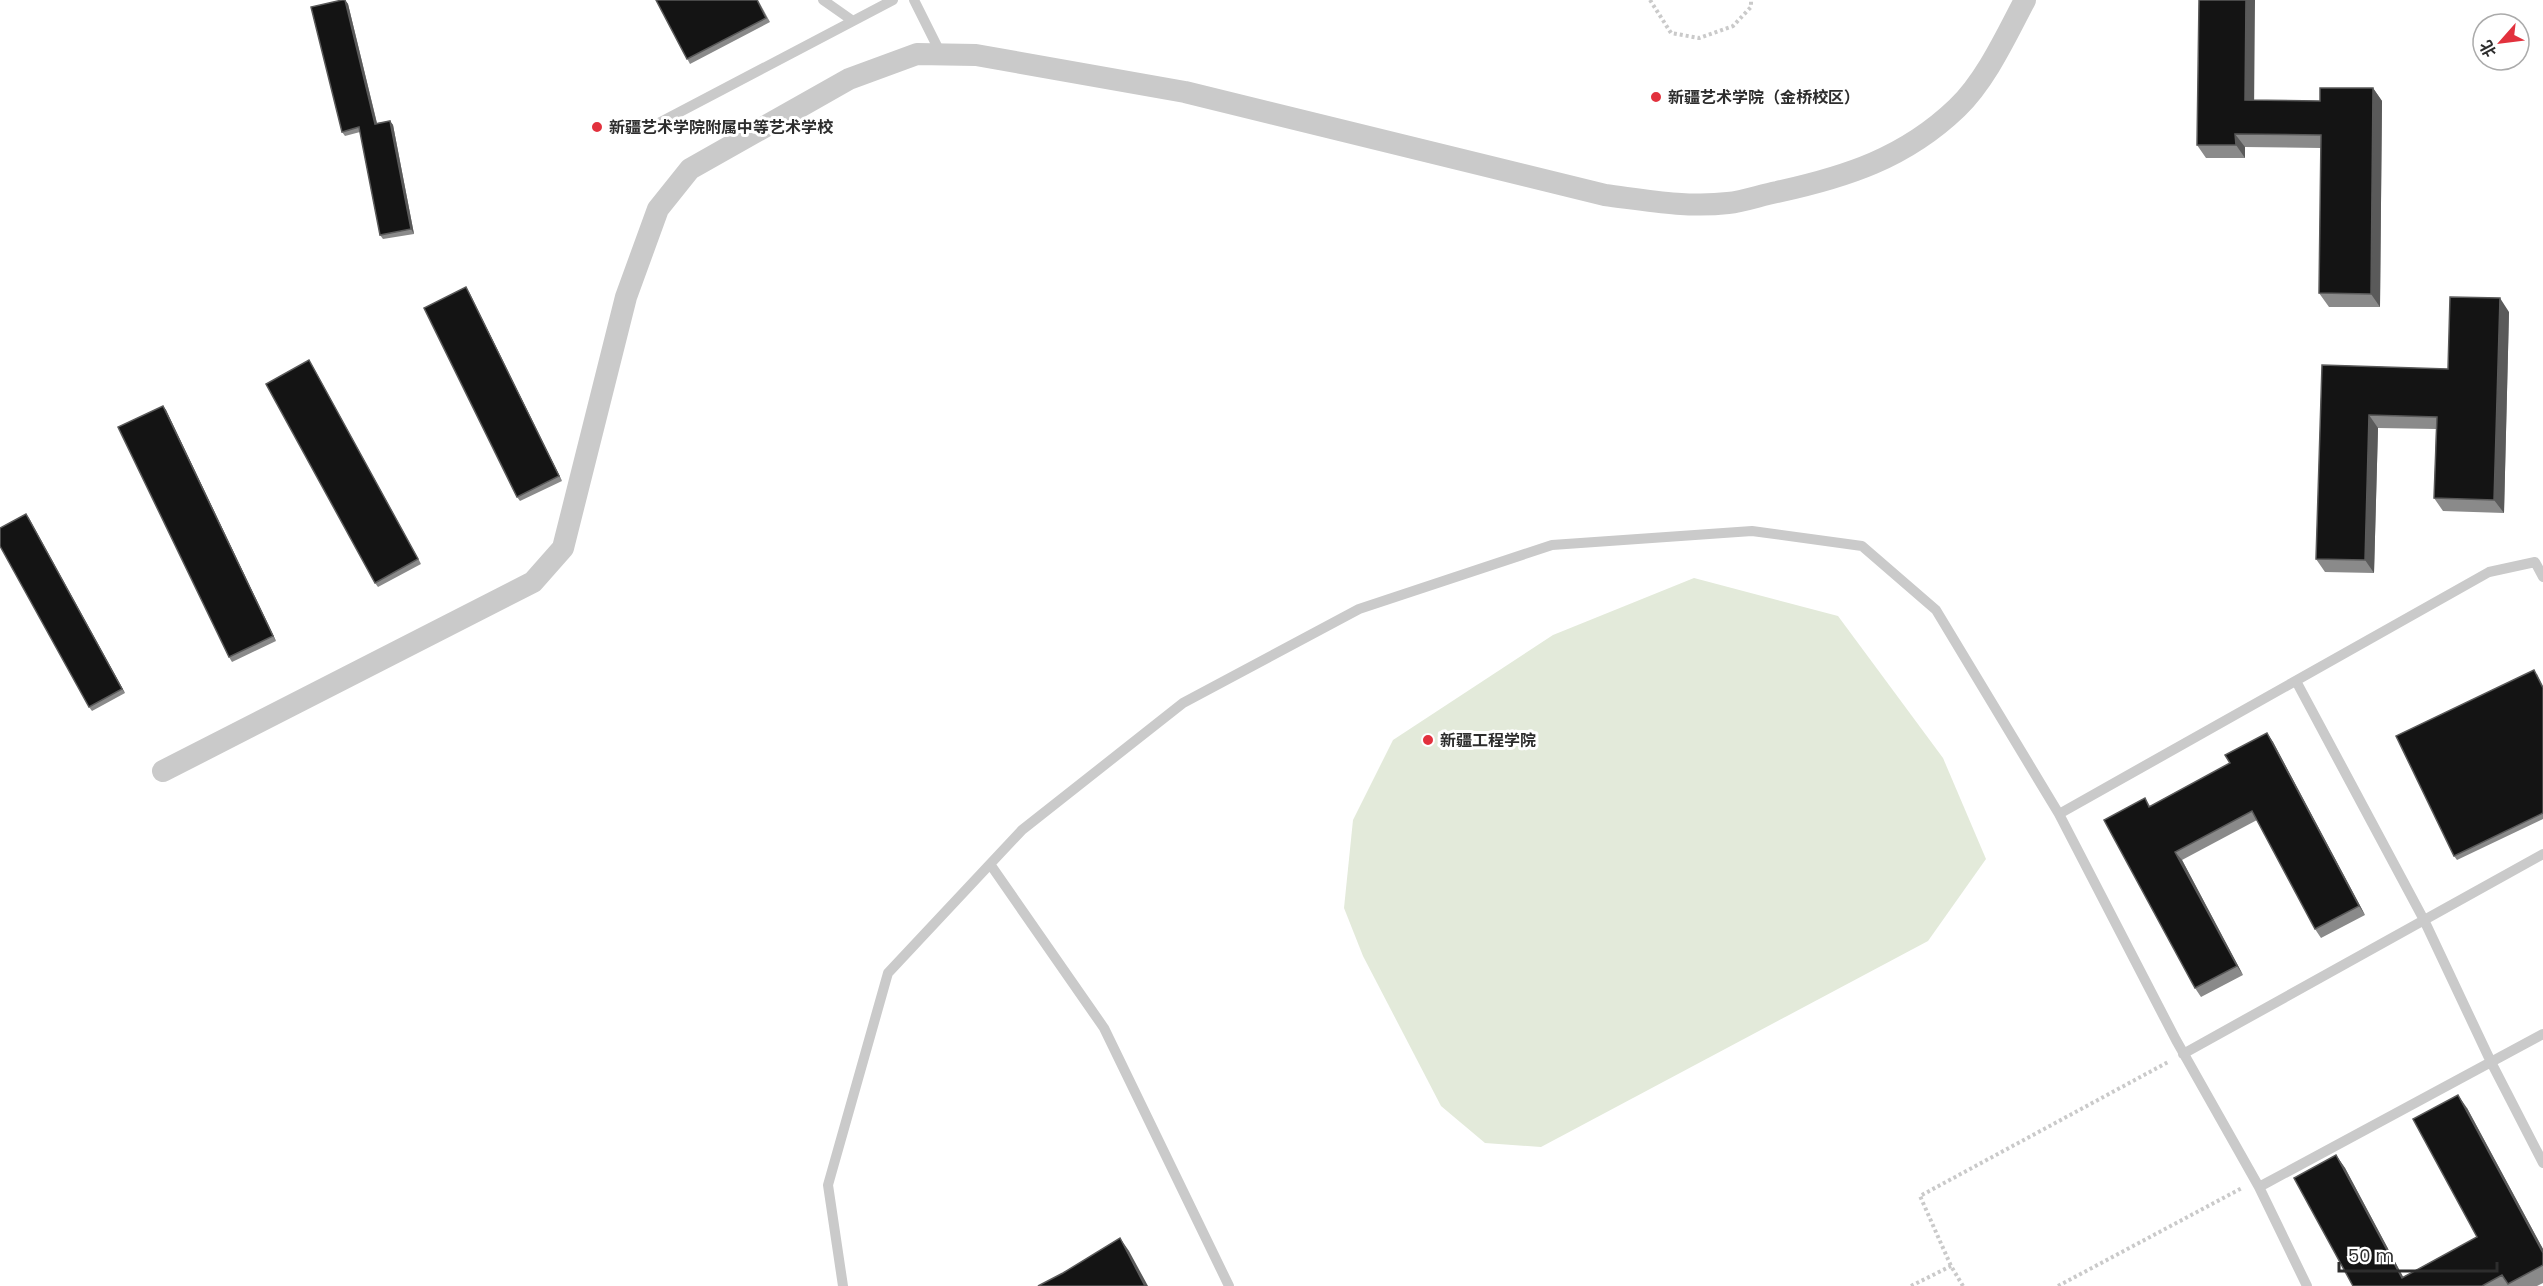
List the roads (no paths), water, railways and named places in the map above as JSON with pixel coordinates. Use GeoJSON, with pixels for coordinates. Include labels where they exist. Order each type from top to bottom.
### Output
{"type":"FeatureCollection","features":[{"type":"Feature","properties":{"kind":"street"},"geometry":{"type":"LineString","coordinates":[[163,771],[534,582],[562,548],[627,297],[658,209],[690,169],[849,79],[916,54],[976,55],[1185,92],[1605,195],[1669,203],[1728,203],[1834,177],[1875,164],[1911,145],[1958,107],[1992,62],[2025,0]]}},
{"type":"Feature","properties":{"kind":"lane"},"geometry":{"type":"LineString","coordinates":[[823,0],[853,21]]}},
{"type":"Feature","properties":{"kind":"lane"},"geometry":{"type":"LineString","coordinates":[[655,125],[892,0]]}},
{"type":"Feature","properties":{"kind":"lane"},"geometry":{"type":"LineString","coordinates":[[914,0],[941,55]]}},
{"type":"Feature","properties":{"kind":"lane"},"geometry":{"type":"LineString","coordinates":[[843,1286],[828,1185],[888,973],[1022,830],[1183,703],[1359,609],[1552,545],[1752,531],[1862,546],[1936,610],[2059,814],[2176,1040],[2258,1184],[2307,1286]]}},
{"type":"Feature","properties":{"kind":"lane"},"geometry":{"type":"LineString","coordinates":[[2059,814],[2489,572],[2535,562],[2543,577]]}},
{"type":"Feature","properties":{"kind":"lane"},"geometry":{"type":"LineString","coordinates":[[2296,681],[2424,920],[2491,1062],[2543,1163]]}},
{"type":"Feature","properties":{"kind":"lane"},"geometry":{"type":"LineString","coordinates":[[2183,1054],[2543,854]]}},
{"type":"Feature","properties":{"kind":"lane"},"geometry":{"type":"LineString","coordinates":[[990,864],[1104,1028],[1229,1286]]}},
{"type":"Feature","properties":{"kind":"lane"},"geometry":{"type":"LineString","coordinates":[[2258,1184],[2543,1034]]}},
{"type":"Feature","properties":{"kind":"place","name":"新疆艺术学院（金桥校区）"},"geometry":{"type":"Point","coordinates":[1656,97]}},
{"type":"Feature","properties":{"kind":"place","name":"新疆艺术学院附属中等艺术学校"},"geometry":{"type":"Point","coordinates":[597,127]}},
{"type":"Feature","properties":{"kind":"place","name":"新疆工程学院"},"geometry":{"type":"Point","coordinates":[1428,740]}}]}
